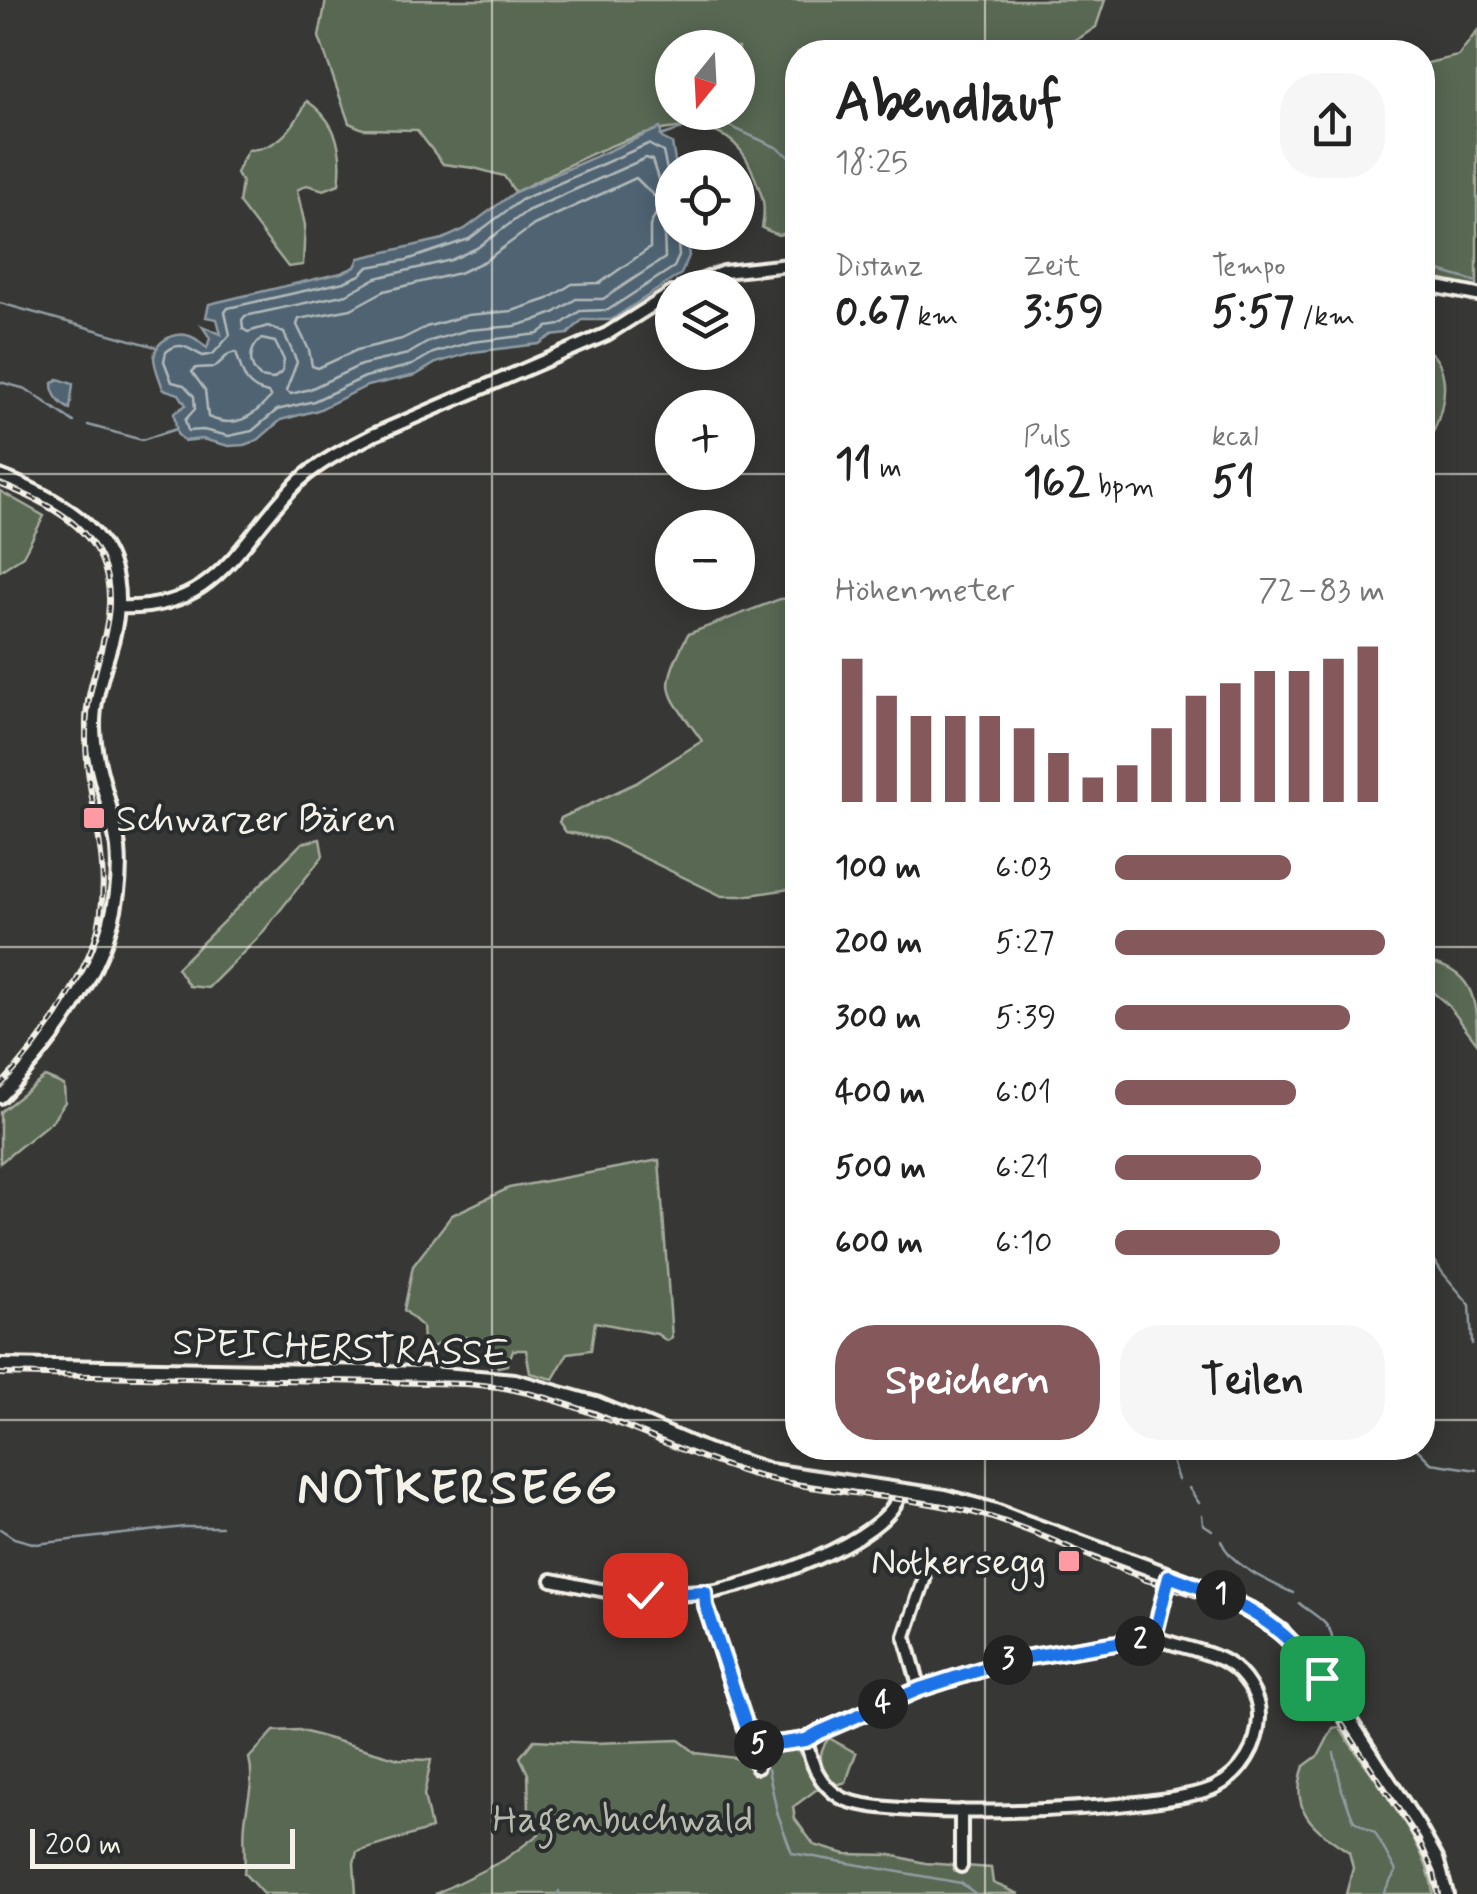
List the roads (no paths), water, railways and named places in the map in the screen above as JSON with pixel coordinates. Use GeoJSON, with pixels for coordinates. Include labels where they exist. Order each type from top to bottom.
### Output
{"type":"FeatureCollection","features":[{"type":"Feature","properties":{"kind":"main road"},"geometry":{"type":"LineString","coordinates":[[0,477],[53,500],[94,532],[114,571],[117,607],[93,724],[98,767],[118,848],[118,882],[112,911],[75,1002],[40,1052],[0,1096]]}},
{"type":"Feature","properties":{"kind":"main road","name":"SPEICHERSTRASSE"},"geometry":{"type":"LineString","coordinates":[[0,1366],[430,1374],[516,1382],[596,1404],[758,1467],[800,1477],[945,1497],[992,1510],[1253,1611],[1282,1632],[1303,1653],[1430,1847],[1446,1894]]}},
{"type":"Feature","properties":{"kind":"street"},"geometry":{"type":"LineString","coordinates":[[742,270],[785,265]]}},
{"type":"Feature","properties":{"kind":"street"},"geometry":{"type":"LineString","coordinates":[[1435,287],[1477,295]]}},
{"type":"Feature","properties":{"kind":"street"},"geometry":{"type":"LineString","coordinates":[[117,607],[156,607],[188,596],[239,552],[303,478],[336,455],[373,435],[607,334],[655,304]]}},
{"type":"Feature","properties":{"kind":"street"},"geometry":{"type":"LineString","coordinates":[[552,1580],[645,1595],[705,1592],[764,1578],[815,1560],[860,1535],[895,1508],[901,1490]]}},
{"type":"Feature","properties":{"kind":"street"},"geometry":{"type":"LineString","coordinates":[[1154,1637],[1169,1576]]}},
{"type":"Feature","properties":{"kind":"street"},"geometry":{"type":"LineString","coordinates":[[920,1689],[905,1636],[924,1580]]}},
{"type":"Feature","properties":{"kind":"street"},"geometry":{"type":"LineString","coordinates":[[705,1592],[706,1606],[758,1767]]}},
{"type":"Feature","properties":{"kind":"street"},"geometry":{"type":"LineString","coordinates":[[753,1747],[806,1740],[920,1689],[1011,1660],[1154,1637],[1228,1663],[1255,1695],[1260,1715],[1249,1756],[1234,1775],[1215,1788],[1076,1808],[961,1812],[859,1805],[843,1799],[821,1780],[806,1740]]}},
{"type":"Feature","properties":{"kind":"street"},"geometry":{"type":"LineString","coordinates":[[960,1866],[961,1812]]}},
{"type":"Feature","properties":{"kind":"water"},"geometry":{"type":"Polygon","coordinates":[[[660,130],[673,150],[655,150],[655,250],[688,250],[689,256],[683,270],[655,270],[655,291],[611,320],[582,320],[568,334],[551,336],[539,344],[473,352],[436,363],[416,375],[367,386],[318,410],[281,420],[258,440],[244,445],[229,446],[202,439],[184,441],[177,434],[174,413],[186,405],[179,394],[163,389],[154,357],[159,345],[175,335],[188,335],[207,348],[210,338],[202,326],[221,334],[217,319],[206,317],[209,304],[341,273],[355,267],[359,258],[443,239],[465,229],[515,192],[660,130]]]}},
{"type":"Feature","properties":{"kind":"water"},"geometry":{"type":"Polygon","coordinates":[[[58,379],[73,384],[70,409],[54,392],[52,384],[58,379]]]}},
{"type":"Feature","properties":{"kind":"waterway"},"geometry":{"type":"LineString","coordinates":[[660,136],[714,119],[785,153]]}},
{"type":"Feature","properties":{"kind":"waterway"},"geometry":{"type":"LineString","coordinates":[[1435,270],[1477,282]]}},
{"type":"Feature","properties":{"kind":"waterway"},"geometry":{"type":"LineString","coordinates":[[0,303],[156,347]]}},
{"type":"Feature","properties":{"kind":"waterway"},"geometry":{"type":"LineString","coordinates":[[0,382],[26,389],[74,422]]}},
{"type":"Feature","properties":{"kind":"waterway"},"geometry":{"type":"LineString","coordinates":[[88,425],[142,440],[176,429]]}},
{"type":"Feature","properties":{"kind":"waterway"},"geometry":{"type":"LineString","coordinates":[[1435,1261],[1470,1305],[1472,1344]]}},
{"type":"Feature","properties":{"kind":"waterway"},"geometry":{"type":"LineString","coordinates":[[1172,1460],[1178,1480]]}},
{"type":"Feature","properties":{"kind":"waterway"},"geometry":{"type":"LineString","coordinates":[[1428,1460],[1477,1470]]}},
{"type":"Feature","properties":{"kind":"waterway"},"geometry":{"type":"LineString","coordinates":[[1189,1488],[1199,1503]]}},
{"type":"Feature","properties":{"kind":"waterway"},"geometry":{"type":"LineString","coordinates":[[1202,1515],[1203,1524],[1212,1530]]}},
{"type":"Feature","properties":{"kind":"waterway"},"geometry":{"type":"LineString","coordinates":[[0,1529],[36,1544],[184,1527],[221,1527]]}},
{"type":"Feature","properties":{"kind":"waterway"},"geometry":{"type":"LineString","coordinates":[[1221,1541],[1243,1566],[1293,1593]]}},
{"type":"Feature","properties":{"kind":"waterway"},"geometry":{"type":"LineString","coordinates":[[1299,1603],[1330,1631],[1332,1644],[1322,1659]]}},
{"type":"Feature","properties":{"kind":"waterway"},"geometry":{"type":"LineString","coordinates":[[1334,1753],[1354,1821],[1375,1833],[1396,1871],[1383,1894]]}},
{"type":"Feature","properties":{"kind":"waterway"},"geometry":{"type":"LineString","coordinates":[[768,1769],[777,1812],[792,1853],[961,1883],[976,1894]]}},
{"type":"Feature","properties":{"kind":"railway"},"geometry":{"type":"LineString","coordinates":[[0,484],[45,504],[71,521],[93,545],[107,579],[108,618],[90,696],[86,745],[103,881],[95,941]]}},
{"type":"Feature","properties":{"kind":"railway"},"geometry":{"type":"LineString","coordinates":[[0,1086],[57,1014],[98,931]]}},
{"type":"Feature","properties":{"kind":"railway"},"geometry":{"type":"LineString","coordinates":[[0,1374],[473,1384],[509,1389],[578,1408],[747,1473],[979,1514],[1156,1582]]}},
{"type":"Feature","properties":{"kind":"railway"},"geometry":{"type":"LineString","coordinates":[[1143,1579],[1205,1598],[1244,1616],[1296,1655],[1419,1840],[1434,1873],[1438,1894]]}},
{"type":"Feature","properties":{"kind":"place","name":"Schwarzer Bären"},"geometry":{"type":"Point","coordinates":[94,818]}},
{"type":"Feature","properties":{"kind":"place","name":"Notkersegg"},"geometry":{"type":"Point","coordinates":[1069,1561]}},
{"type":"Feature","properties":{"kind":"district","name":"NOTKERSEGG"},"geometry":{"type":"Point","coordinates":[458,1486]}},
{"type":"Feature","properties":{"kind":"park label","name":"Hagenbuchwald"},"geometry":{"type":"Point","coordinates":[623,1818]}}]}
